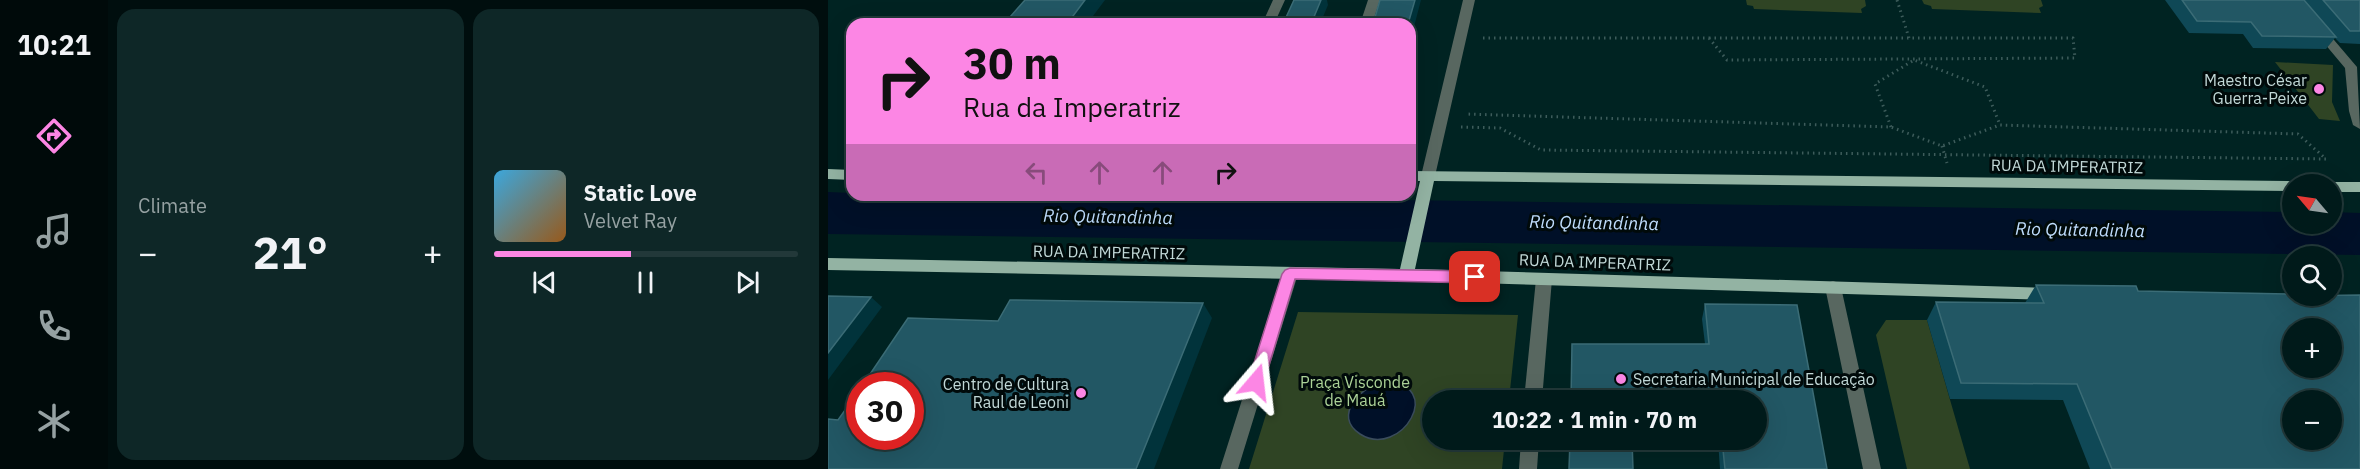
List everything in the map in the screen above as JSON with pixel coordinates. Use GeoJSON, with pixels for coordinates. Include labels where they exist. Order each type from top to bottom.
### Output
{"type":"FeatureCollection","features":[{"type":"Feature","properties":{"kind":"main road"},"geometry":{"type":"LineString","coordinates":[[828,174],[846,175]]}},
{"type":"Feature","properties":{"kind":"main road","name":"RUA DA IMPERATRIZ"},"geometry":{"type":"LineString","coordinates":[[1416,176],[2282,186]]}},
{"type":"Feature","properties":{"kind":"main road"},"geometry":{"type":"LineString","coordinates":[[1406,275],[1428,176]]}},
{"type":"Feature","properties":{"kind":"main road"},"geometry":{"type":"LineString","coordinates":[[2342,187],[2360,187]]}},
{"type":"Feature","properties":{"kind":"main road","name":"RUA DA IMPERATRIZ"},"geometry":{"type":"LineString","coordinates":[[828,264],[1406,275],[2063,294]]}},
{"type":"Feature","properties":{"kind":"street"},"geometry":{"type":"LineString","coordinates":[[1270,18],[1278,0]]}},
{"type":"Feature","properties":{"kind":"street"},"geometry":{"type":"LineString","coordinates":[[1368,18],[1374,0]]}},
{"type":"Feature","properties":{"kind":"street"},"geometry":{"type":"LineString","coordinates":[[1428,176],[1469,0]]}},
{"type":"Feature","properties":{"kind":"street"},"geometry":{"type":"LineString","coordinates":[[2294,0],[2354,64],[2353,104],[2360,124]]}},
{"type":"Feature","properties":{"kind":"street"},"geometry":{"type":"LineString","coordinates":[[1229,469],[1290,274]]}},
{"type":"Feature","properties":{"kind":"street"},"geometry":{"type":"LineString","coordinates":[[1534,390],[1544,279]]}},
{"type":"Feature","properties":{"kind":"street"},"geometry":{"type":"LineString","coordinates":[[1833,287],[1872,469]]}},
{"type":"Feature","properties":{"kind":"street"},"geometry":{"type":"LineString","coordinates":[[1528,469],[1529,450]]}},
{"type":"Feature","properties":{"kind":"path"},"geometry":{"type":"LineString","coordinates":[[1897,0],[1909,38]]}},
{"type":"Feature","properties":{"kind":"path"},"geometry":{"type":"LineString","coordinates":[[1460,38],[1709,38],[2073,38],[2075,58],[1727,60],[1709,38]]}},
{"type":"Feature","properties":{"kind":"path"},"geometry":{"type":"LineString","coordinates":[[1914,60],[1985,87],[2000,125]]}},
{"type":"Feature","properties":{"kind":"path"},"geometry":{"type":"LineString","coordinates":[[1891,128],[1875,84],[1914,60]]}},
{"type":"Feature","properties":{"kind":"path"},"geometry":{"type":"LineString","coordinates":[[1441,120],[1891,128],[1942,146],[2000,125],[2298,134],[2326,159],[1541,150],[1500,128],[1441,120]]}},
{"type":"Feature","properties":{"kind":"green space"},"geometry":{"type":"Polygon","coordinates":[[[1746,0],[1865,0],[1866,6],[1861,9],[1862,13],[1754,9],[1753,6],[1747,5],[1746,0]]]}},
{"type":"Feature","properties":{"kind":"green space"},"geometry":{"type":"Polygon","coordinates":[[[1922,0],[2041,0],[2043,6],[2039,8],[2041,13],[1932,9],[1922,0]]]}},
{"type":"Feature","properties":{"kind":"green space"},"geometry":{"type":"Polygon","coordinates":[[[2275,62],[2333,65],[2332,102],[2340,121],[2319,119],[2275,62]]]}},
{"type":"Feature","properties":{"kind":"green space","name":"Praça Visconde de Mauá"},"geometry":{"type":"Polygon","coordinates":[[[1298,312],[1518,315],[1510,390],[1422,390],[1422,450],[1504,450],[1502,469],[1249,469],[1298,312]]]}},
{"type":"Feature","properties":{"kind":"green space"},"geometry":{"type":"Polygon","coordinates":[[[1886,320],[1927,320],[1970,469],[1907,469],[1876,335],[1886,320]]]}},
{"type":"Feature","properties":{"kind":"water"},"geometry":{"type":"Polygon","coordinates":[[[1383,381],[1402,385],[1413,394],[1415,406],[1411,418],[1402,429],[1390,437],[1375,439],[1360,434],[1352,427],[1349,411],[1366,389],[1383,381]]]}},
{"type":"Feature","properties":{"kind":"building"},"geometry":{"type":"Polygon","coordinates":[[[1025,0],[1085,0],[1072,18],[924,18],[925,17],[1010,17],[1025,0]]]}},
{"type":"Feature","properties":{"kind":"building"},"geometry":{"type":"Polygon","coordinates":[[[1294,0],[1321,0],[1314,18],[1286,18],[1294,0]]]}},
{"type":"Feature","properties":{"kind":"building"},"geometry":{"type":"Polygon","coordinates":[[[1380,0],[1415,0],[1410,18],[1375,18],[1380,0]]]}},
{"type":"Feature","properties":{"kind":"building"},"geometry":{"type":"Polygon","coordinates":[[[2182,0],[2304,0],[2336,37],[2262,36],[2251,22],[2197,21],[2182,0]]]}},
{"type":"Feature","properties":{"kind":"building"},"geometry":{"type":"Polygon","coordinates":[[[2323,0],[2360,0],[2360,31],[2350,31],[2323,0]]]}},
{"type":"Feature","properties":{"kind":"building"},"geometry":{"type":"Polygon","coordinates":[[[2036,285],[2136,286],[2138,291],[2282,294],[2282,306],[2342,306],[2342,295],[2360,295],[2360,469],[2112,469],[2077,384],[1961,383],[1936,302],[2044,303],[2036,285]]]}},
{"type":"Feature","properties":{"kind":"building"},"geometry":{"type":"Polygon","coordinates":[[[828,296],[871,297],[828,353],[828,296]]]}},
{"type":"Feature","properties":{"kind":"building","name":"Centro de Cultura Raul de Leoni"},"geometry":{"type":"Polygon","coordinates":[[[1010,300],[1203,303],[1136,469],[828,469],[828,419],[838,420],[846,409],[846,450],[924,450],[924,372],[871,372],[908,318],[998,321],[1010,300]]]}},
{"type":"Feature","properties":{"kind":"building"},"geometry":{"type":"Polygon","coordinates":[[[1705,304],[1797,305],[1827,469],[1725,469],[1723,450],[1767,450],[1767,390],[1571,390],[1572,344],[1709,344],[1705,304]]]}},
{"type":"Feature","properties":{"kind":"building"},"geometry":{"type":"Polygon","coordinates":[[[1570,450],[1632,450],[1633,469],[1569,469],[1570,450]]]}},
{"type":"Feature","properties":{"kind":"waterway","name":"Rio Quitandinha"},"geometry":{"type":"LineString","coordinates":[[828,213],[2360,234]]}},
{"type":"Feature","properties":{"kind":"place","name":"Maestro César Guerra-Peixe"},"geometry":{"type":"Point","coordinates":[2319,89]}},
{"type":"Feature","properties":{"kind":"place","name":"Secretaria Municipal de Educação"},"geometry":{"type":"Point","coordinates":[1621,379]}},
{"type":"Feature","properties":{"kind":"place","name":"Centro de Cultura Raul de Leoni"},"geometry":{"type":"Point","coordinates":[1081,393]}},
{"type":"Feature","properties":{"kind":"route"},"geometry":{"type":"LineString","coordinates":[[1256,382],[1290,274],[1475,277]]}}]}
